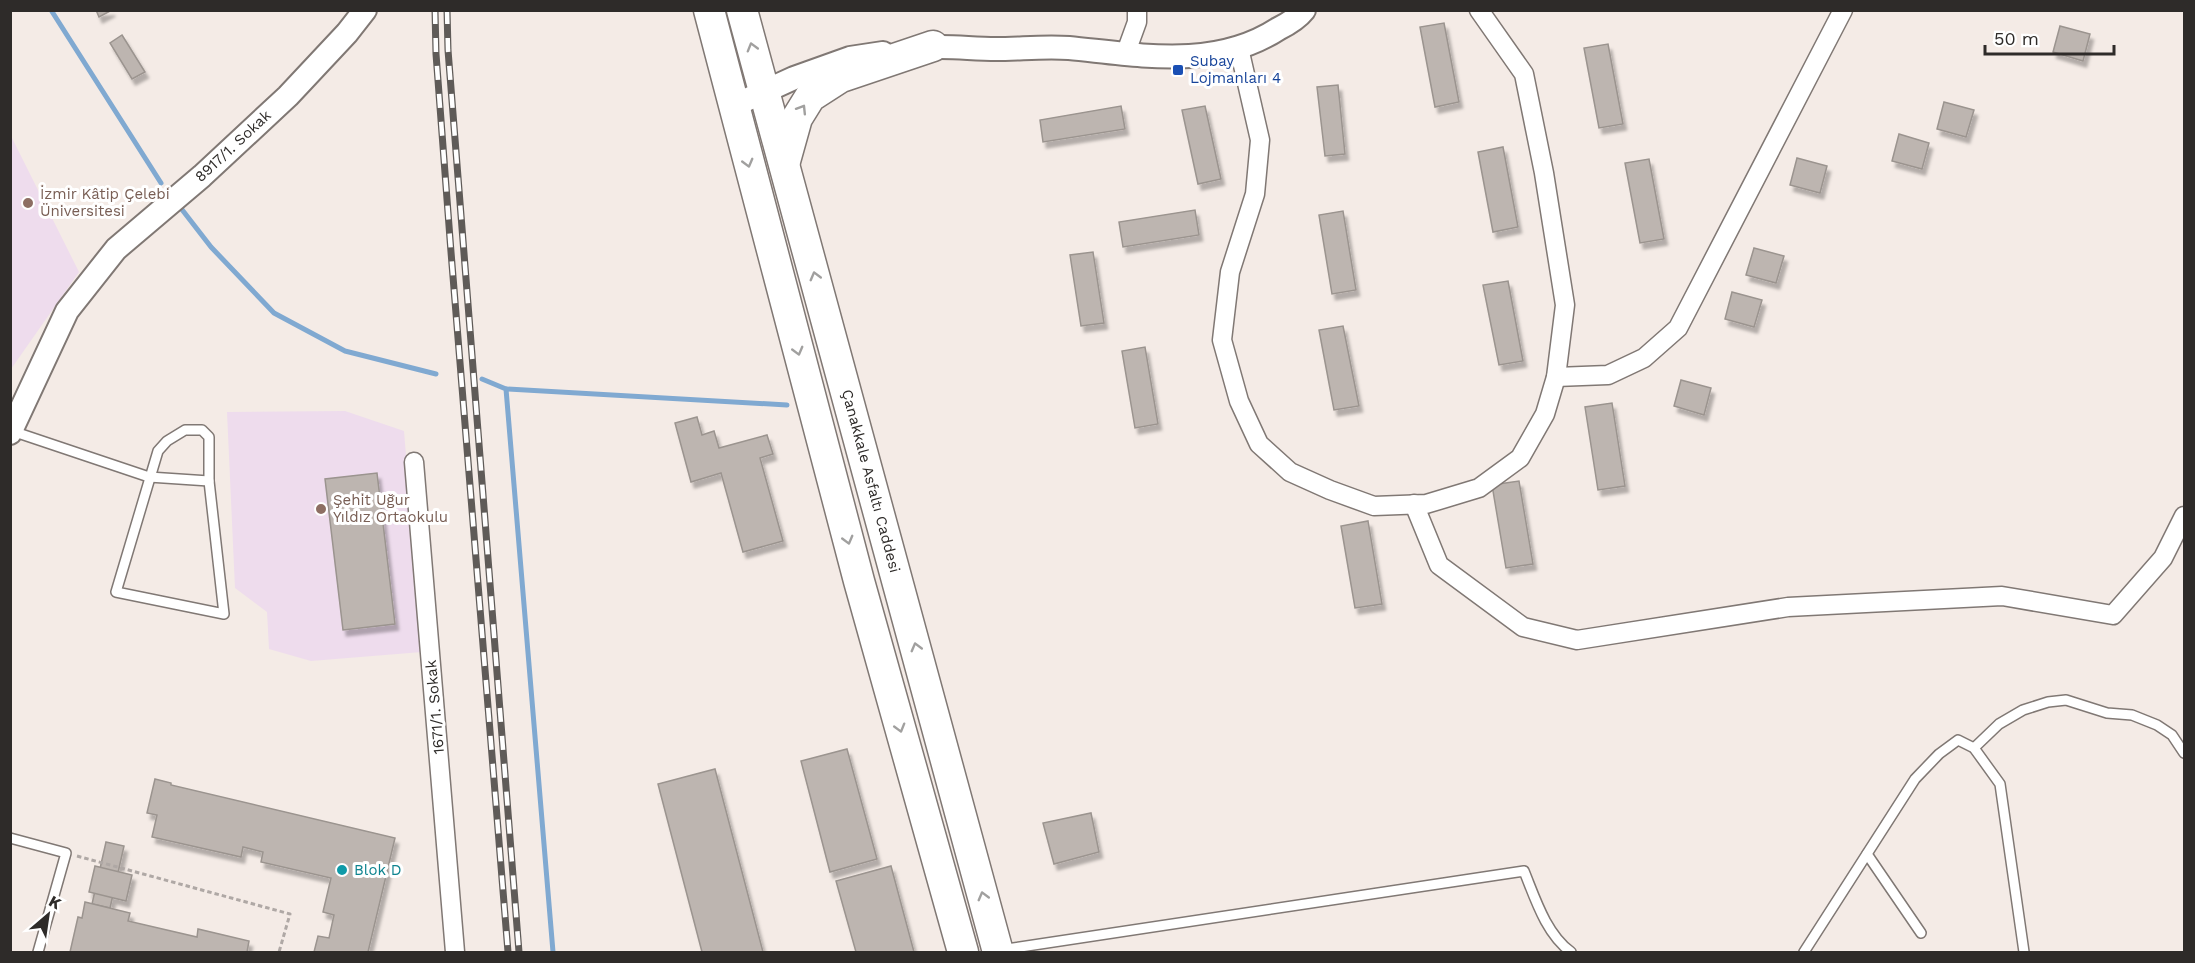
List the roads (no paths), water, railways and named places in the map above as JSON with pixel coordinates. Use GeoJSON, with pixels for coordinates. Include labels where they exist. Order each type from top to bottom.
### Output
{"type":"FeatureCollection","features":[{"type":"Feature","properties":{"kind":"highway"},"geometry":{"type":"LineString","coordinates":[[709,10],[859,581],[963,952]]}},
{"type":"Feature","properties":{"kind":"highway","name":"Çanakkale Asfaltı Caddesi"},"geometry":{"type":"LineString","coordinates":[[742,10],[998,952]]}},
{"type":"Feature","properties":{"kind":"highway"},"geometry":{"type":"LineString","coordinates":[[785,164],[797,118],[810,97],[841,77],[933,46]]}},
{"type":"Feature","properties":{"kind":"street","name":"8917/1. Sokak"},"geometry":{"type":"LineString","coordinates":[[11,432],[67,311],[116,249],[202,176],[288,96],[347,33],[365,10]]}},
{"type":"Feature","properties":{"kind":"street"},"geometry":{"type":"LineString","coordinates":[[1125,55],[1137,22],[1137,10]]}},
{"type":"Feature","properties":{"kind":"street"},"geometry":{"type":"LineString","coordinates":[[734,106],[794,78],[850,58],[933,46],[994,49],[1067,48],[1125,55],[1190,57],[1239,48],[1263,39],[1298,17],[1304,10]]}},
{"type":"Feature","properties":{"kind":"street"},"geometry":{"type":"LineString","coordinates":[[1239,48],[1260,140],[1256,194],[1230,272],[1222,340],[1239,400],[1259,444],[1290,472],[1374,506],[1426,504],[1479,488],[1520,458],[1545,414],[1556,377],[1565,305],[1544,172],[1524,74],[1479,10]]}},
{"type":"Feature","properties":{"kind":"street"},"geometry":{"type":"LineString","coordinates":[[1556,377],[1608,375],[1644,358],[1678,328],[1842,10]]}},
{"type":"Feature","properties":{"kind":"street","name":"1671/1. Sokak"},"geometry":{"type":"LineString","coordinates":[[414,462],[455,952]]}},
{"type":"Feature","properties":{"kind":"street"},"geometry":{"type":"LineString","coordinates":[[1414,504],[1439,565],[1522,627],[1577,640],[1788,607],[1990,597],[2113,615],[2163,558],[2184,516]]}},
{"type":"Feature","properties":{"kind":"lane"},"geometry":{"type":"LineString","coordinates":[[185,430],[202,430],[209,437],[209,481],[224,614],[116,592],[150,477],[158,452],[167,441],[185,430]]}},
{"type":"Feature","properties":{"kind":"lane"},"geometry":{"type":"LineString","coordinates":[[11,432],[150,477],[209,481]]}},
{"type":"Feature","properties":{"kind":"lane"},"geometry":{"type":"LineString","coordinates":[[1974,748],[1999,724],[2023,710],[2048,702],[2066,700],[2107,713],[2132,715],[2157,725],[2172,735],[2184,753]]}},
{"type":"Feature","properties":{"kind":"lane"},"geometry":{"type":"LineString","coordinates":[[1804,952],[1915,779],[1939,754],[1958,740],[1974,748],[2000,784],[2024,952]]}},
{"type":"Feature","properties":{"kind":"lane"},"geometry":{"type":"LineString","coordinates":[[10,838],[66,853],[38,952]]}},
{"type":"Feature","properties":{"kind":"lane"},"geometry":{"type":"LineString","coordinates":[[1867,854],[1921,933]]}},
{"type":"Feature","properties":{"kind":"lane"},"geometry":{"type":"LineString","coordinates":[[998,952],[1524,871],[1543,916],[1563,947],[1571,952]]}},
{"type":"Feature","properties":{"kind":"waterway"},"geometry":{"type":"LineString","coordinates":[[51,10],[161,183]]}},
{"type":"Feature","properties":{"kind":"waterway"},"geometry":{"type":"LineString","coordinates":[[180,207],[211,247],[274,313],[345,351],[436,374]]}},
{"type":"Feature","properties":{"kind":"waterway"},"geometry":{"type":"LineString","coordinates":[[482,379],[506,389],[553,952]]}},
{"type":"Feature","properties":{"kind":"waterway"},"geometry":{"type":"LineString","coordinates":[[506,389],[787,405]]}},
{"type":"Feature","properties":{"kind":"railway"},"geometry":{"type":"LineString","coordinates":[[435,10],[436,54],[451,252],[508,952]]}},
{"type":"Feature","properties":{"kind":"railway"},"geometry":{"type":"LineString","coordinates":[[447,10],[448,50],[519,952]]}},
{"type":"Feature","properties":{"kind":"place","name":"Subay Lojmanları 4"},"geometry":{"type":"Point","coordinates":[1178,70]}},
{"type":"Feature","properties":{"kind":"place","name":"İzmir Kâtip Çelebi Üniversitesi"},"geometry":{"type":"Point","coordinates":[28,203]}},
{"type":"Feature","properties":{"kind":"place","name":"Şehit Uğur Yıldız Ortaokulu"},"geometry":{"type":"Point","coordinates":[321,509]}},
{"type":"Feature","properties":{"kind":"place","name":"Blok D"},"geometry":{"type":"Point","coordinates":[342,870]}}]}
